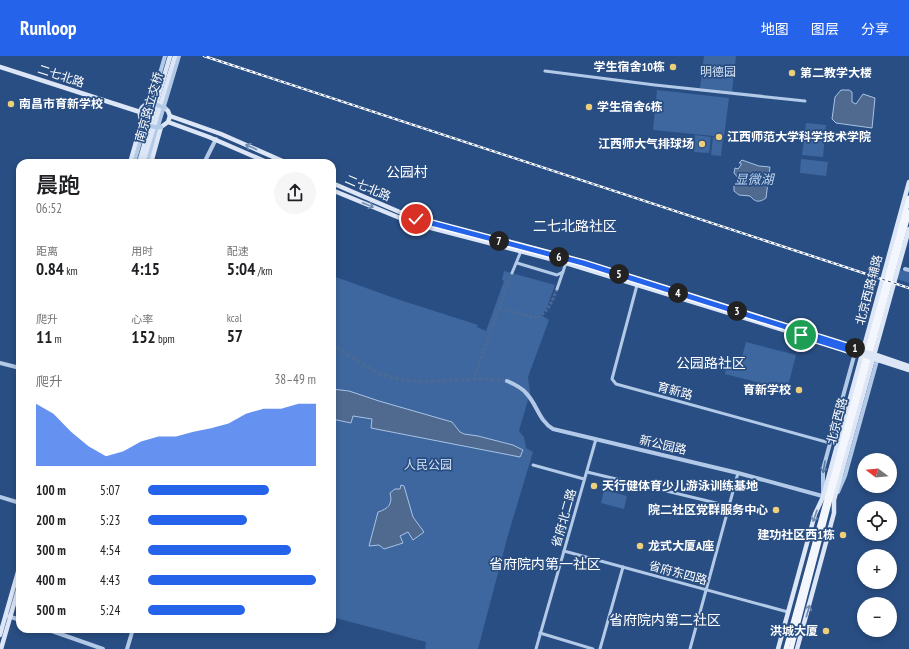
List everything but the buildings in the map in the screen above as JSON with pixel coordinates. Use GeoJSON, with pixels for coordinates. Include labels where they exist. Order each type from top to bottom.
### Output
{"type":"FeatureCollection","features":[{"type":"Feature","properties":{"kind":"main road","name":"南京路立交桥"},"geometry":{"type":"LineString","coordinates":[[140,159],[170,56]]}},
{"type":"Feature","properties":{"kind":"main road","name":"南京路立交桥"},"geometry":{"type":"LineString","coordinates":[[144,159],[175,56]]}},
{"type":"Feature","properties":{"kind":"main road","name":"二七北路"},"geometry":{"type":"LineString","coordinates":[[0,67],[140,112]]}},
{"type":"Feature","properties":{"kind":"main road"},"geometry":{"type":"LineString","coordinates":[[131,159],[142,121],[140,112],[142,107],[148,104]]}},
{"type":"Feature","properties":{"kind":"main road"},"geometry":{"type":"LineString","coordinates":[[152,159],[161,127],[168,122],[170,116],[168,110],[165,108]]}},
{"type":"Feature","properties":{"kind":"main road"},"geometry":{"type":"LineString","coordinates":[[170,116],[221,134],[278,159]]}},
{"type":"Feature","properties":{"kind":"main road"},"geometry":{"type":"LineString","coordinates":[[168,122],[216,139],[260,159]]}},
{"type":"Feature","properties":{"kind":"main road","name":"北京西路辅路"},"geometry":{"type":"LineString","coordinates":[[797,649],[834,513],[829,498],[909,182]]}},
{"type":"Feature","properties":{"kind":"main road","name":"二七北路"},"geometry":{"type":"LineString","coordinates":[[336,185],[416,219],[583,263],[856,350]]}},
{"type":"Feature","properties":{"kind":"main road","name":"二七北路"},"geometry":{"type":"LineString","coordinates":[[336,192],[412,223],[566,263],[856,350]]}},
{"type":"Feature","properties":{"kind":"main road","name":"北京西路"},"geometry":{"type":"LineString","coordinates":[[791,649],[829,498],[909,198]]}},
{"type":"Feature","properties":{"kind":"main road","name":"北京西路"},"geometry":{"type":"LineString","coordinates":[[781,649],[829,498],[909,212]]}},
{"type":"Feature","properties":{"kind":"main road","name":"北京西路辅路"},"geometry":{"type":"LineString","coordinates":[[781,649],[788,612],[815,514],[829,498],[909,229]]}},
{"type":"Feature","properties":{"kind":"main road"},"geometry":{"type":"LineString","coordinates":[[856,350],[909,370]]}},
{"type":"Feature","properties":{"kind":"main road"},"geometry":{"type":"LineString","coordinates":[[878,358],[909,366]]}},
{"type":"Feature","properties":{"kind":"main road"},"geometry":{"type":"LineString","coordinates":[[1,649],[16,582]]}},
{"type":"Feature","properties":{"kind":"main road"},"geometry":{"type":"LineString","coordinates":[[0,635],[16,594]]}},
{"type":"Feature","properties":{"kind":"street","name":"南京路立交桥"},"geometry":{"type":"LineString","coordinates":[[135,159],[165,56]]}},
{"type":"Feature","properties":{"kind":"street","name":"南京路立交桥"},"geometry":{"type":"LineString","coordinates":[[148,159],[179,56]]}},
{"type":"Feature","properties":{"kind":"street"},"geometry":{"type":"LineString","coordinates":[[545,71],[805,101]]}},
{"type":"Feature","properties":{"kind":"street"},"geometry":{"type":"LineString","coordinates":[[148,104],[152,103],[165,108]]}},
{"type":"Feature","properties":{"kind":"street"},"geometry":{"type":"LineString","coordinates":[[142,121],[155,128],[161,127]]}},
{"type":"Feature","properties":{"kind":"street"},"geometry":{"type":"LineString","coordinates":[[206,159],[216,139]]}},
{"type":"Feature","properties":{"kind":"street"},"geometry":{"type":"LineString","coordinates":[[512,273],[521,251]]}},
{"type":"Feature","properties":{"kind":"street"},"geometry":{"type":"LineString","coordinates":[[517,263],[557,275],[563,272]]}},
{"type":"Feature","properties":{"kind":"street"},"geometry":{"type":"LineString","coordinates":[[558,289],[566,263]]}},
{"type":"Feature","properties":{"kind":"street","name":"育新路"},"geometry":{"type":"LineString","coordinates":[[638,285],[612,379],[616,384],[830,443]]}},
{"type":"Feature","properties":{"kind":"street","name":"北京西路辅路"},"geometry":{"type":"LineString","coordinates":[[829,498],[823,469],[856,350]]}},
{"type":"Feature","properties":{"kind":"street","name":"北京西路辅路"},"geometry":{"type":"LineString","coordinates":[[829,498],[845,476],[878,358]]}},
{"type":"Feature","properties":{"kind":"street"},"geometry":{"type":"LineString","coordinates":[[0,363],[16,367]]}},
{"type":"Feature","properties":{"kind":"street","name":"新公园路"},"geometry":{"type":"LineString","coordinates":[[507,381],[516,385],[527,393],[543,420],[553,429],[738,473],[829,498]]}},
{"type":"Feature","properties":{"kind":"street","name":"省府北二路"},"geometry":{"type":"LineString","coordinates":[[536,649],[596,439]]}},
{"type":"Feature","properties":{"kind":"street"},"geometry":{"type":"LineString","coordinates":[[533,465],[584,479]]}},
{"type":"Feature","properties":{"kind":"street"},"geometry":{"type":"LineString","coordinates":[[587,472],[758,513]]}},
{"type":"Feature","properties":{"kind":"street"},"geometry":{"type":"LineString","coordinates":[[690,649],[738,473]]}},
{"type":"Feature","properties":{"kind":"street"},"geometry":{"type":"LineString","coordinates":[[0,497],[16,502]]}},
{"type":"Feature","properties":{"kind":"street","name":"省府东四路"},"geometry":{"type":"LineString","coordinates":[[564,552],[788,612]]}},
{"type":"Feature","properties":{"kind":"street"},"geometry":{"type":"LineString","coordinates":[[600,649],[623,567]]}},
{"type":"Feature","properties":{"kind":"street"},"geometry":{"type":"LineString","coordinates":[[8,616],[16,619]]}},
{"type":"Feature","properties":{"kind":"street"},"geometry":{"type":"LineString","coordinates":[[57,633],[103,649]]}},
{"type":"Feature","properties":{"kind":"street"},"geometry":{"type":"LineString","coordinates":[[127,649],[132,633]]}},
{"type":"Feature","properties":{"kind":"street"},"geometry":{"type":"LineString","coordinates":[[540,633],[593,649]]}},
{"type":"Feature","properties":{"kind":"green space","name":"明德园"},"geometry":{"type":"Polygon","coordinates":[[[704,56],[736,56],[732,92],[700,88],[704,56]]]}},
{"type":"Feature","properties":{"kind":"green space"},"geometry":{"type":"Polygon","coordinates":[[[657,90],[729,98],[724,137],[653,130],[657,90]]]}},
{"type":"Feature","properties":{"kind":"green space"},"geometry":{"type":"Polygon","coordinates":[[[806,123],[826,125],[823,157],[802,155],[806,123]]]}},
{"type":"Feature","properties":{"kind":"green space","name":"江西师大气排球场"},"geometry":{"type":"Polygon","coordinates":[[[695,135],[711,137],[709,153],[694,152],[695,135]]]}},
{"type":"Feature","properties":{"kind":"green space"},"geometry":{"type":"Polygon","coordinates":[[[713,137],[723,138],[721,156],[711,155],[713,137]]]}},
{"type":"Feature","properties":{"kind":"green space"},"geometry":{"type":"Polygon","coordinates":[[[801,159],[828,162],[826,176],[800,173],[801,159]]]}},
{"type":"Feature","properties":{"kind":"green space"},"geometry":{"type":"Polygon","coordinates":[[[900,270],[909,272],[909,283],[897,279],[900,270]]]}},
{"type":"Feature","properties":{"kind":"green space","name":"人民公园"},"geometry":{"type":"Polygon","coordinates":[[[504,271],[555,285],[547,307],[541,315],[549,320],[528,377],[530,393],[519,431],[524,437],[526,448],[533,452],[508,535],[478,649],[425,649],[426,642],[336,618],[336,277],[394,298],[478,325],[477,327],[486,331],[504,281],[502,280],[504,271]]]}},
{"type":"Feature","properties":{"kind":"green space"},"geometry":{"type":"Polygon","coordinates":[[[746,342],[796,355],[787,390],[725,374],[726,368],[738,371],[746,342]]]}},
{"type":"Feature","properties":{"kind":"green space"},"geometry":{"type":"Polygon","coordinates":[[[604,490],[627,496],[624,509],[601,503],[604,490]]]}},
{"type":"Feature","properties":{"kind":"water"},"geometry":{"type":"Polygon","coordinates":[[[841,90],[849,90],[852,92],[852,102],[856,104],[863,94],[875,98],[872,128],[836,123],[832,119],[835,97],[841,90]]]}},
{"type":"Feature","properties":{"kind":"water","name":"显微湖"},"geometry":{"type":"Polygon","coordinates":[[[742,160],[759,166],[770,167],[766,198],[764,200],[757,201],[750,196],[739,195],[734,191],[734,186],[739,179],[734,173],[735,168],[738,169],[741,165],[741,163],[739,163],[742,160]]]}},
{"type":"Feature","properties":{"kind":"water"},"geometry":{"type":"Polygon","coordinates":[[[336,389],[349,391],[452,422],[460,432],[464,434],[513,445],[523,450],[520,457],[371,428],[372,419],[353,416],[351,423],[336,420],[336,389]]]}},
{"type":"Feature","properties":{"kind":"water"},"geometry":{"type":"Polygon","coordinates":[[[401,485],[404,486],[413,517],[424,532],[413,540],[408,532],[400,536],[403,543],[384,549],[379,545],[369,546],[378,512],[389,506],[391,500],[390,493],[395,489],[400,489],[401,485]]]}},
{"type":"Feature","properties":{"kind":"tunnel"},"geometry":{"type":"LineString","coordinates":[[473,380],[512,273]]}},
{"type":"Feature","properties":{"kind":"tunnel"},"geometry":{"type":"LineString","coordinates":[[499,308],[536,318],[547,309],[552,302],[557,289]]}},
{"type":"Feature","properties":{"kind":"tunnel"},"geometry":{"type":"LineString","coordinates":[[336,347],[369,368],[394,378],[422,381],[479,379],[507,381]]}},
{"type":"Feature","properties":{"kind":"railway"},"geometry":{"type":"LineString","coordinates":[[204,56],[909,288]]}},
{"type":"Feature","properties":{"kind":"place","name":"学生宿舍10栋"},"geometry":{"type":"Point","coordinates":[673,67]}},
{"type":"Feature","properties":{"kind":"place","name":"第二教学大楼"},"geometry":{"type":"Point","coordinates":[792,73]}},
{"type":"Feature","properties":{"kind":"place","name":"南昌市育新学校"},"geometry":{"type":"Point","coordinates":[11,104]}},
{"type":"Feature","properties":{"kind":"place","name":"学生宿舍6栋"},"geometry":{"type":"Point","coordinates":[589,107]}},
{"type":"Feature","properties":{"kind":"place","name":"江西师范大学科学技术学院"},"geometry":{"type":"Point","coordinates":[719,137]}},
{"type":"Feature","properties":{"kind":"place","name":"江西师大气排球场"},"geometry":{"type":"Point","coordinates":[702,144]}},
{"type":"Feature","properties":{"kind":"place","name":"育新学校"},"geometry":{"type":"Point","coordinates":[799,390]}},
{"type":"Feature","properties":{"kind":"place","name":"天行健体育少儿游泳训练基地"},"geometry":{"type":"Point","coordinates":[594,486]}},
{"type":"Feature","properties":{"kind":"place","name":"院二社区党群服务中心"},"geometry":{"type":"Point","coordinates":[776,510]}},
{"type":"Feature","properties":{"kind":"place","name":"建功社区西1栋"},"geometry":{"type":"Point","coordinates":[843,535]}},
{"type":"Feature","properties":{"kind":"place","name":"龙式大厦A座"},"geometry":{"type":"Point","coordinates":[640,546]}},
{"type":"Feature","properties":{"kind":"place","name":"洪城大厦"},"geometry":{"type":"Point","coordinates":[826,631]}},
{"type":"Feature","properties":{"kind":"district","name":"公园村"},"geometry":{"type":"Point","coordinates":[407,172]}},
{"type":"Feature","properties":{"kind":"district","name":"二七北路社区"},"geometry":{"type":"Point","coordinates":[575,226]}},
{"type":"Feature","properties":{"kind":"district","name":"公园路社区"},"geometry":{"type":"Point","coordinates":[711,363]}},
{"type":"Feature","properties":{"kind":"district","name":"省府院内第一社区"},"geometry":{"type":"Point","coordinates":[545,564]}},
{"type":"Feature","properties":{"kind":"district","name":"省府院内第二社区"},"geometry":{"type":"Point","coordinates":[665,620]}},
{"type":"Feature","properties":{"kind":"route"},"geometry":{"type":"LineString","coordinates":[[416,219],[583,263],[856,349],[855,352],[801,335]]}}]}
